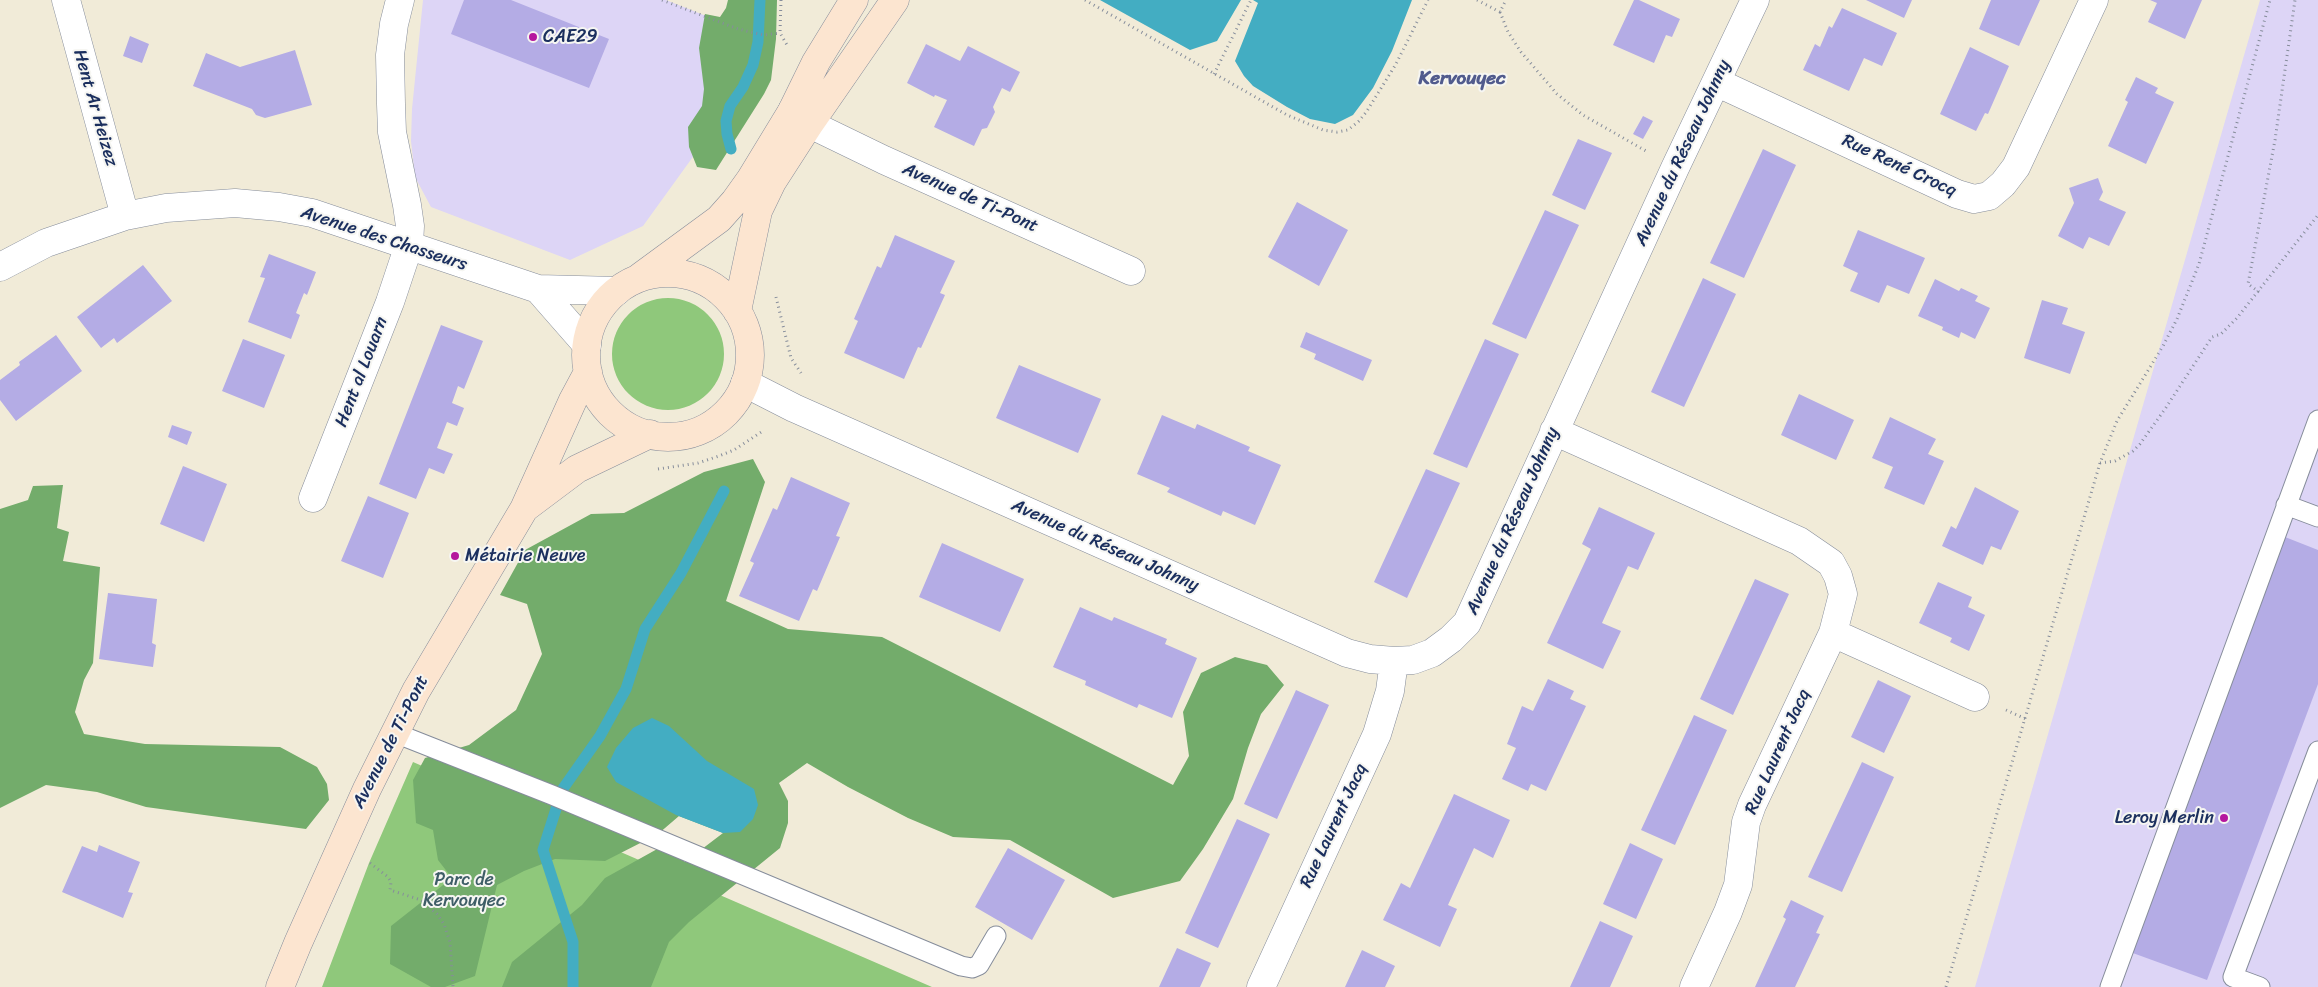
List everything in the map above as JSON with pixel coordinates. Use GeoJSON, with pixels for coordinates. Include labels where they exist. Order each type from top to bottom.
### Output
{"type":"FeatureCollection","features":[{"type":"Feature","properties":{"kind":"street","name":"Hent Ar Heizez"},"geometry":{"type":"LineString","coordinates":[[66,0],[125,216]]}},
{"type":"Feature","properties":{"kind":"street","name":"Hent al Louarn"},"geometry":{"type":"LineString","coordinates":[[313,498],[390,302],[409,244],[410,226],[392,132],[390,104],[390,55],[394,24],[400,0]]}},
{"type":"Feature","properties":{"kind":"street"},"geometry":{"type":"LineString","coordinates":[[737,311],[758,210],[801,117],[816,62],[854,0]]}},
{"type":"Feature","properties":{"kind":"street"},"geometry":{"type":"LineString","coordinates":[[627,285],[660,273],[690,276],[704,281],[723,294],[737,311],[748,334],[750,358],[745,383],[736,402],[722,417],[704,429],[684,436],[663,437],[625,425],[610,413],[598,398],[588,372],[587,346],[592,325],[602,307],[627,285],[719,220],[895,0]]}},
{"type":"Feature","properties":{"kind":"street","name":"Avenue du Réseau Johnny"},"geometry":{"type":"LineString","coordinates":[[745,383],[803,412],[1347,653],[1370,659],[1394,661],[1412,660],[1432,653],[1451,639],[1467,623],[1675,168],[1755,0]]}},
{"type":"Feature","properties":{"kind":"street","name":"Rue René Crocq"},"geometry":{"type":"LineString","coordinates":[[1716,82],[1957,194],[1974,198],[1988,196],[2003,184],[2016,166],[2094,0]]}},
{"type":"Feature","properties":{"kind":"street","name":"Avenue de Ti-Pont"},"geometry":{"type":"LineString","coordinates":[[801,117],[884,160],[1131,271]]}},
{"type":"Feature","properties":{"kind":"street","name":"Avenue des Chasseurs"},"geometry":{"type":"LineString","coordinates":[[0,268],[46,243],[125,216],[200,204],[235,203],[279,207],[312,213],[409,244],[538,289],[627,285]]}},
{"type":"Feature","properties":{"kind":"street"},"geometry":{"type":"LineString","coordinates":[[538,289],[587,346]]}},
{"type":"Feature","properties":{"kind":"street","name":"Avenue de Ti-Pont"},"geometry":{"type":"LineString","coordinates":[[280,987],[339,849],[395,733],[431,664],[524,509],[573,400],[588,372]]}},
{"type":"Feature","properties":{"kind":"street","name":"Rue Laurent Jacq"},"geometry":{"type":"LineString","coordinates":[[1554,431],[1799,541],[1831,563],[1838,576],[1843,594],[1833,633],[1752,805],[1743,840],[1738,885],[1728,912],[1694,987]]}},
{"type":"Feature","properties":{"kind":"street","name":"Avenue de Ti-Pont"},"geometry":{"type":"LineString","coordinates":[[524,509],[578,469],[650,434]]}},
{"type":"Feature","properties":{"kind":"street"},"geometry":{"type":"LineString","coordinates":[[1833,633],[1975,696]]}},
{"type":"Feature","properties":{"kind":"street","name":"Rue Laurent Jacq"},"geometry":{"type":"LineString","coordinates":[[1261,987],[1377,734],[1390,691],[1394,661]]}},
{"type":"Feature","properties":{"kind":"lane"},"geometry":{"type":"LineString","coordinates":[[2110,987],[2318,420]]}},
{"type":"Feature","properties":{"kind":"lane"},"geometry":{"type":"LineString","coordinates":[[2286,505],[2318,517]]}},
{"type":"Feature","properties":{"kind":"lane"},"geometry":{"type":"LineString","coordinates":[[395,733],[560,798],[961,966],[972,968],[979,964],[996,936]]}},
{"type":"Feature","properties":{"kind":"lane"},"geometry":{"type":"LineString","coordinates":[[2260,987],[2233,977],[2318,752]]}},
{"type":"Feature","properties":{"kind":"path"},"geometry":{"type":"LineString","coordinates":[[662,0],[738,29],[764,35],[780,33]]}},
{"type":"Feature","properties":{"kind":"path"},"geometry":{"type":"LineString","coordinates":[[781,0],[780,33],[788,47]]}},
{"type":"Feature","properties":{"kind":"path"},"geometry":{"type":"LineString","coordinates":[[1085,0],[1214,74],[1307,124],[1323,130],[1337,132],[1348,130],[1360,121],[1384,85],[1428,0]]}},
{"type":"Feature","properties":{"kind":"path"},"geometry":{"type":"LineString","coordinates":[[1214,74],[1251,0]]}},
{"type":"Feature","properties":{"kind":"path"},"geometry":{"type":"LineString","coordinates":[[1477,0],[1500,12],[1508,32],[1521,52],[1557,94],[1584,115],[1675,168]]}},
{"type":"Feature","properties":{"kind":"path"},"geometry":{"type":"LineString","coordinates":[[1500,12],[1506,0]]}},
{"type":"Feature","properties":{"kind":"path"},"geometry":{"type":"LineString","coordinates":[[1946,987],[2100,463],[2116,421],[2163,346],[2199,264],[2270,0]]}},
{"type":"Feature","properties":{"kind":"path"},"geometry":{"type":"LineString","coordinates":[[2258,292],[2248,284],[2275,140],[2295,0]]}},
{"type":"Feature","properties":{"kind":"path"},"geometry":{"type":"LineString","coordinates":[[2100,463],[2115,461],[2133,451],[2140,444],[2212,337],[2227,328],[2258,292],[2318,215]]}},
{"type":"Feature","properties":{"kind":"path"},"geometry":{"type":"LineString","coordinates":[[339,849],[374,865],[388,877],[391,882],[390,890],[420,900],[437,914],[450,942],[453,987]]}},
{"type":"Feature","properties":{"kind":"shaded area"},"geometry":{"type":"Polygon","coordinates":[[[423,0],[666,0],[736,28],[708,136],[643,226],[570,260],[431,207],[415,177],[411,141],[412,109],[423,0]]]}},
{"type":"Feature","properties":{"kind":"shaded area"},"geometry":{"type":"Polygon","coordinates":[[[2260,0],[2318,0],[2318,987],[1975,987],[2260,0]]]}},
{"type":"Feature","properties":{"kind":"green space"},"geometry":{"type":"Polygon","coordinates":[[[728,0],[777,0],[776,39],[771,80],[716,170],[697,167],[689,147],[688,127],[702,106],[704,89],[699,48],[705,14],[720,17],[726,8],[728,0]]]}},
{"type":"Feature","properties":{"kind":"green space"},"geometry":{"type":"Polygon","coordinates":[[[668,298],[690,302],[708,314],[720,332],[724,354],[720,376],[708,394],[690,406],[668,410],[646,406],[628,394],[616,376],[612,354],[616,332],[628,314],[646,302],[668,298]]]}},
{"type":"Feature","properties":{"kind":"green space"},"geometry":{"type":"Polygon","coordinates":[[[753,459],[765,482],[726,601],[788,629],[882,637],[1173,785],[1189,756],[1183,712],[1201,673],[1235,657],[1267,665],[1284,685],[1261,714],[1248,748],[1233,799],[1203,849],[1180,881],[1113,898],[1010,840],[953,837],[908,818],[807,763],[779,783],[788,801],[788,823],[780,848],[689,922],[669,942],[651,987],[502,987],[512,962],[582,905],[605,878],[659,848],[671,851],[685,862],[723,833],[679,816],[658,834],[605,861],[555,859],[524,871],[497,885],[475,976],[445,987],[431,987],[390,964],[391,926],[452,878],[438,860],[433,830],[416,823],[413,780],[425,758],[469,745],[516,710],[542,654],[527,604],[500,595],[525,550],[591,514],[624,513],[704,472],[753,459]]]}},
{"type":"Feature","properties":{"kind":"green space"},"geometry":{"type":"Polygon","coordinates":[[[63,485],[57,528],[69,532],[63,561],[100,567],[93,663],[84,680],[75,712],[84,734],[145,744],[280,747],[317,767],[327,784],[329,800],[306,829],[146,807],[97,792],[46,785],[0,808],[0,509],[28,500],[33,486],[63,485]]]}},
{"type":"Feature","properties":{"kind":"green space","name":"Parc de Kervouyec"},"geometry":{"type":"Polygon","coordinates":[[[413,762],[932,987],[322,987],[369,863],[413,762]]]}},
{"type":"Feature","properties":{"kind":"water"},"geometry":{"type":"Polygon","coordinates":[[[1100,0],[1241,0],[1217,41],[1190,50],[1100,0]]]}},
{"type":"Feature","properties":{"kind":"water"},"geometry":{"type":"Polygon","coordinates":[[[1253,0],[1412,0],[1392,51],[1373,88],[1353,115],[1335,124],[1310,119],[1287,107],[1253,86],[1244,76],[1235,61],[1258,3],[1253,0]]]}},
{"type":"Feature","properties":{"kind":"water"},"geometry":{"type":"Polygon","coordinates":[[[652,718],[669,726],[707,761],[754,789],[758,805],[753,819],[740,832],[723,833],[676,815],[616,782],[607,767],[616,748],[633,728],[652,718]]]}},
{"type":"Feature","properties":{"kind":"building"},"geometry":{"type":"Polygon","coordinates":[[[464,0],[511,0],[609,39],[589,88],[451,34],[464,0]]]}},
{"type":"Feature","properties":{"kind":"building"},"geometry":{"type":"Polygon","coordinates":[[[1634,0],[1639,0],[1680,19],[1672,37],[1666,35],[1654,63],[1613,45],[1634,0]]]}},
{"type":"Feature","properties":{"kind":"building"},"geometry":{"type":"Polygon","coordinates":[[[1866,0],[1912,0],[1904,18],[1866,0]]]}},
{"type":"Feature","properties":{"kind":"building"},"geometry":{"type":"Polygon","coordinates":[[[1991,0],[2040,0],[2019,46],[1979,29],[1991,0]]]}},
{"type":"Feature","properties":{"kind":"building"},"geometry":{"type":"Polygon","coordinates":[[[2150,0],[2202,0],[2185,39],[2148,22],[2157,3],[2150,0]]]}},
{"type":"Feature","properties":{"kind":"building"},"geometry":{"type":"Polygon","coordinates":[[[1842,8],[1897,33],[1882,66],[1864,58],[1849,91],[1803,70],[1815,44],[1820,47],[1829,26],[1832,28],[1842,8]]]}},
{"type":"Feature","properties":{"kind":"building"},"geometry":{"type":"Polygon","coordinates":[[[130,36],[149,44],[142,63],[123,56],[130,36]]]}},
{"type":"Feature","properties":{"kind":"building"},"geometry":{"type":"Polygon","coordinates":[[[926,44],[960,61],[968,46],[1020,72],[1010,92],[1002,88],[993,107],[995,112],[987,128],[982,129],[974,146],[934,127],[947,100],[935,95],[934,97],[907,83],[926,44]]]}},
{"type":"Feature","properties":{"kind":"building"},"geometry":{"type":"Polygon","coordinates":[[[1970,47],[2009,66],[1988,114],[1985,113],[1976,131],[1940,114],[1970,47]]]}},
{"type":"Feature","properties":{"kind":"building"},"geometry":{"type":"Polygon","coordinates":[[[295,50],[312,105],[265,118],[256,115],[252,109],[193,86],[206,53],[240,67],[295,50]]]}},
{"type":"Feature","properties":{"kind":"building"},"geometry":{"type":"Polygon","coordinates":[[[2136,77],[2158,88],[2155,93],[2174,102],[2146,164],[2108,146],[2128,102],[2125,100],[2136,77]]]}},
{"type":"Feature","properties":{"kind":"building"},"geometry":{"type":"Polygon","coordinates":[[[1643,116],[1653,121],[1643,139],[1633,134],[1643,116]]]}},
{"type":"Feature","properties":{"kind":"building"},"geometry":{"type":"Polygon","coordinates":[[[1578,139],[1612,153],[1585,210],[1552,195],[1578,139]]]}},
{"type":"Feature","properties":{"kind":"building"},"geometry":{"type":"Polygon","coordinates":[[[1763,149],[1796,165],[1744,278],[1710,263],[1763,149]]]}},
{"type":"Feature","properties":{"kind":"building"},"geometry":{"type":"Polygon","coordinates":[[[2098,178],[2103,192],[2099,200],[2126,212],[2109,246],[2089,237],[2083,249],[2058,236],[2074,203],[2069,188],[2098,178]]]}},
{"type":"Feature","properties":{"kind":"building"},"geometry":{"type":"Polygon","coordinates":[[[1297,202],[1348,230],[1319,286],[1268,257],[1297,202]]]}},
{"type":"Feature","properties":{"kind":"building"},"geometry":{"type":"Polygon","coordinates":[[[1545,210],[1579,225],[1526,339],[1492,324],[1545,210]]]}},
{"type":"Feature","properties":{"kind":"building"},"geometry":{"type":"Polygon","coordinates":[[[1858,230],[1925,258],[1909,294],[1887,285],[1879,303],[1850,291],[1858,273],[1843,266],[1858,230]]]}},
{"type":"Feature","properties":{"kind":"building"},"geometry":{"type":"Polygon","coordinates":[[[895,235],[955,261],[940,293],[945,295],[921,348],[918,347],[904,379],[844,353],[858,321],[854,319],[877,266],[881,268],[895,235]]]}},
{"type":"Feature","properties":{"kind":"building"},"geometry":{"type":"Polygon","coordinates":[[[269,254],[316,272],[307,295],[304,293],[296,313],[300,315],[291,339],[248,322],[265,278],[260,277],[269,254]]]}},
{"type":"Feature","properties":{"kind":"building"},"geometry":{"type":"Polygon","coordinates":[[[143,265],[172,301],[117,343],[114,338],[101,348],[77,317],[143,265]]]}},
{"type":"Feature","properties":{"kind":"building"},"geometry":{"type":"Polygon","coordinates":[[[1703,278],[1736,294],[1684,407],[1651,392],[1703,278]]]}},
{"type":"Feature","properties":{"kind":"building"},"geometry":{"type":"Polygon","coordinates":[[[1935,279],[1959,291],[1961,288],[1978,296],[1975,301],[1990,308],[1975,339],[1961,332],[1959,338],[1942,330],[1943,327],[1918,316],[1935,279]]]}},
{"type":"Feature","properties":{"kind":"building"},"geometry":{"type":"Polygon","coordinates":[[[2042,300],[2068,308],[2062,324],[2085,332],[2070,374],[2024,358],[2042,300]]]}},
{"type":"Feature","properties":{"kind":"building"},"geometry":{"type":"Polygon","coordinates":[[[441,325],[483,341],[464,389],[458,386],[452,403],[464,408],[457,426],[447,422],[437,448],[453,454],[444,474],[429,468],[416,499],[379,484],[441,325]]]}},
{"type":"Feature","properties":{"kind":"building"},"geometry":{"type":"Polygon","coordinates":[[[1306,332],[1372,360],[1363,381],[1314,359],[1316,354],[1300,347],[1306,332]]]}},
{"type":"Feature","properties":{"kind":"building"},"geometry":{"type":"Polygon","coordinates":[[[56,335],[82,371],[16,421],[0,400],[0,380],[20,365],[19,362],[56,335]]]}},
{"type":"Feature","properties":{"kind":"building"},"geometry":{"type":"Polygon","coordinates":[[[243,339],[285,355],[264,408],[222,391],[243,339]]]}},
{"type":"Feature","properties":{"kind":"building"},"geometry":{"type":"Polygon","coordinates":[[[1485,339],[1519,354],[1467,468],[1433,454],[1485,339]]]}},
{"type":"Feature","properties":{"kind":"building"},"geometry":{"type":"Polygon","coordinates":[[[1019,365],[1101,399],[1078,453],[996,418],[1019,365]]]}},
{"type":"Feature","properties":{"kind":"building"},"geometry":{"type":"Polygon","coordinates":[[[1799,394],[1854,420],[1836,460],[1781,435],[1799,394]]]}},
{"type":"Feature","properties":{"kind":"building"},"geometry":{"type":"Polygon","coordinates":[[[1162,415],[1195,429],[1197,424],[1250,447],[1248,451],[1281,465],[1255,525],[1223,511],[1221,516],[1167,492],[1170,488],[1137,474],[1162,415]]]}},
{"type":"Feature","properties":{"kind":"building"},"geometry":{"type":"Polygon","coordinates":[[[1890,417],[1936,439],[1928,454],[1944,461],[1924,505],[1884,488],[1893,467],[1872,458],[1890,417]]]}},
{"type":"Feature","properties":{"kind":"building"},"geometry":{"type":"Polygon","coordinates":[[[172,425],[192,432],[187,445],[168,437],[172,425]]]}},
{"type":"Feature","properties":{"kind":"building"},"geometry":{"type":"Polygon","coordinates":[[[183,466],[227,484],[204,542],[160,524],[183,466]]]}},
{"type":"Feature","properties":{"kind":"building"},"geometry":{"type":"Polygon","coordinates":[[[1426,469],[1460,483],[1407,598],[1374,582],[1426,469]]]}},
{"type":"Feature","properties":{"kind":"building"},"geometry":{"type":"Polygon","coordinates":[[[791,477],[850,503],[836,536],[840,537],[817,591],[813,589],[799,621],[739,596],[754,563],[750,561],[773,508],[777,510],[791,477]]]}},
{"type":"Feature","properties":{"kind":"building"},"geometry":{"type":"Polygon","coordinates":[[[1975,487],[2019,511],[2001,550],[1991,546],[1983,565],[1942,546],[1951,526],[1956,529],[1975,487]]]}},
{"type":"Feature","properties":{"kind":"building"},"geometry":{"type":"Polygon","coordinates":[[[368,496],[409,513],[383,578],[341,561],[368,496]]]}},
{"type":"Feature","properties":{"kind":"building"},"geometry":{"type":"Polygon","coordinates":[[[1599,507],[1655,533],[1638,570],[1628,566],[1602,623],[1621,631],[1603,669],[1547,643],[1591,549],[1582,544],[1599,507]]]}},
{"type":"Feature","properties":{"kind":"building","name":"Leroy Merlin"},"geometry":{"type":"Polygon","coordinates":[[[2285,537],[2318,550],[2318,684],[2207,980],[2130,952],[2285,537]]]}},
{"type":"Feature","properties":{"kind":"building"},"geometry":{"type":"Polygon","coordinates":[[[942,543],[1024,579],[1000,632],[919,597],[942,543]]]}},
{"type":"Feature","properties":{"kind":"building"},"geometry":{"type":"Polygon","coordinates":[[[1755,579],[1789,594],[1733,715],[1700,699],[1755,579]]]}},
{"type":"Feature","properties":{"kind":"building"},"geometry":{"type":"Polygon","coordinates":[[[1938,582],[1972,597],[1968,607],[1985,615],[1969,651],[1950,642],[1952,638],[1919,623],[1938,582]]]}},
{"type":"Feature","properties":{"kind":"building"},"geometry":{"type":"Polygon","coordinates":[[[108,593],[157,599],[152,643],[156,645],[153,667],[99,659],[108,593]]]}},
{"type":"Feature","properties":{"kind":"building"},"geometry":{"type":"Polygon","coordinates":[[[1080,607],[1112,621],[1114,617],[1167,639],[1165,644],[1197,658],[1172,718],[1139,704],[1137,708],[1085,685],[1086,681],[1053,667],[1080,607]]]}},
{"type":"Feature","properties":{"kind":"building"},"geometry":{"type":"Polygon","coordinates":[[[1548,679],[1574,691],[1570,699],[1586,706],[1546,791],[1531,784],[1528,791],[1502,779],[1516,748],[1507,744],[1522,706],[1533,711],[1548,679]]]}},
{"type":"Feature","properties":{"kind":"building"},"geometry":{"type":"Polygon","coordinates":[[[1878,680],[1911,696],[1884,753],[1851,737],[1878,680]]]}},
{"type":"Feature","properties":{"kind":"building"},"geometry":{"type":"Polygon","coordinates":[[[1296,690],[1329,705],[1277,819],[1244,804],[1296,690]]]}},
{"type":"Feature","properties":{"kind":"building"},"geometry":{"type":"Polygon","coordinates":[[[1694,715],[1727,730],[1675,845],[1641,830],[1694,715]]]}},
{"type":"Feature","properties":{"kind":"building"},"geometry":{"type":"Polygon","coordinates":[[[1862,762],[1894,777],[1842,892],[1808,877],[1862,762]]]}},
{"type":"Feature","properties":{"kind":"building"},"geometry":{"type":"Polygon","coordinates":[[[1454,794],[1510,820],[1493,858],[1474,848],[1448,905],[1457,909],[1440,947],[1383,920],[1401,883],[1410,888],[1454,794]]]}},
{"type":"Feature","properties":{"kind":"building"},"geometry":{"type":"Polygon","coordinates":[[[1237,819],[1270,834],[1218,948],[1185,933],[1237,819]]]}},
{"type":"Feature","properties":{"kind":"building"},"geometry":{"type":"Polygon","coordinates":[[[1630,843],[1663,859],[1636,919],[1603,904],[1630,843]]]}},
{"type":"Feature","properties":{"kind":"building"},"geometry":{"type":"Polygon","coordinates":[[[99,845],[140,862],[128,892],[133,893],[123,918],[62,892],[82,846],[97,852],[99,845]]]}},
{"type":"Feature","properties":{"kind":"building"},"geometry":{"type":"Polygon","coordinates":[[[1008,848],[1065,880],[1032,940],[975,907],[1008,848]]]}},
{"type":"Feature","properties":{"kind":"building"},"geometry":{"type":"Polygon","coordinates":[[[1791,900],[1824,916],[1816,933],[1820,934],[1795,987],[1755,987],[1786,919],[1783,917],[1791,900]]]}},
{"type":"Feature","properties":{"kind":"building"},"geometry":{"type":"Polygon","coordinates":[[[1600,921],[1633,936],[1610,987],[1570,987],[1600,921]]]}},
{"type":"Feature","properties":{"kind":"building"},"geometry":{"type":"Polygon","coordinates":[[[1177,948],[1211,963],[1200,987],[1159,987],[1177,948]]]}},
{"type":"Feature","properties":{"kind":"building"},"geometry":{"type":"Polygon","coordinates":[[[1362,950],[1395,966],[1385,987],[1345,987],[1362,950]]]}},
{"type":"Feature","properties":{"kind":"waterway"},"geometry":{"type":"LineString","coordinates":[[731,149],[726,121],[730,106],[743,87],[753,65],[758,42],[760,0]]}},
{"type":"Feature","properties":{"kind":"waterway"},"geometry":{"type":"LineString","coordinates":[[573,987],[573,942],[543,850],[562,790],[600,736],[626,689],[645,629],[681,573],[724,491]]}},
{"type":"Feature","properties":{"kind":"place","name":"CAE29"},"geometry":{"type":"Point","coordinates":[533,37]}},
{"type":"Feature","properties":{"kind":"place","name":"Métairie Neuve"},"geometry":{"type":"Point","coordinates":[455,556]}},
{"type":"Feature","properties":{"kind":"place","name":"Leroy Merlin"},"geometry":{"type":"Point","coordinates":[2224,818]}},
{"type":"Feature","properties":{"kind":"district","name":"Kervouyec"},"geometry":{"type":"Point","coordinates":[1462,79]}}]}
